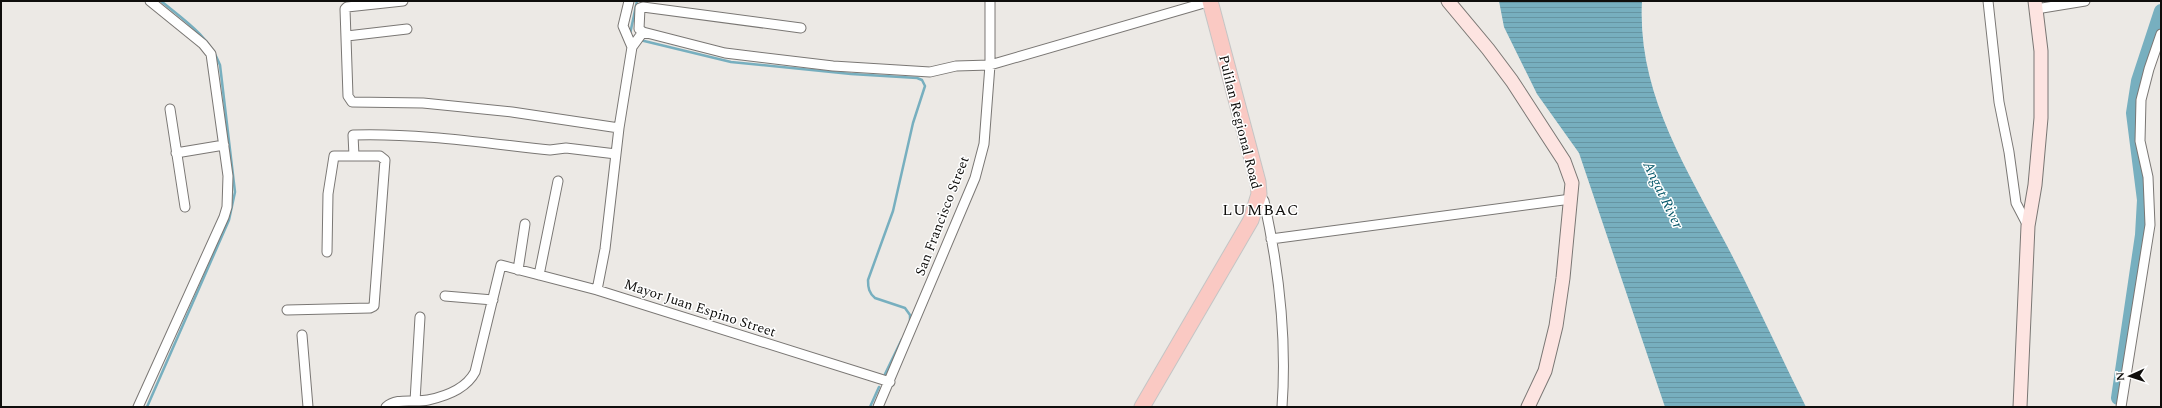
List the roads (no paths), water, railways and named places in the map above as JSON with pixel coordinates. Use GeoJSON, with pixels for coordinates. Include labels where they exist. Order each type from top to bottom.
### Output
{"type":"FeatureCollection","features":[{"type":"Feature","properties":{"kind":"main road","name":"Pulilan Regional Road"},"geometry":{"type":"LineString","coordinates":[[1142,407],[1251,220],[1259,194],[1258,182],[1210,1]]}},
{"type":"Feature","properties":{"kind":"street"},"geometry":{"type":"LineString","coordinates":[[138,407],[224,217],[227,206],[228,182],[211,54],[203,44],[150,1]]}},
{"type":"Feature","properties":{"kind":"street"},"geometry":{"type":"LineString","coordinates":[[403,1],[347,7],[345,10],[348,96],[352,102],[356,104],[419,102],[512,112],[619,128]]}},
{"type":"Feature","properties":{"kind":"street"},"geometry":{"type":"LineString","coordinates":[[629,1],[623,26],[632,47]]}},
{"type":"Feature","properties":{"kind":"street","name":"San Francisco Street"},"geometry":{"type":"LineString","coordinates":[[878,407],[890,382],[975,178],[984,144],[990,65],[990,1]]}},
{"type":"Feature","properties":{"kind":"street"},"geometry":{"type":"LineString","coordinates":[[801,28],[643,7],[640,8],[639,29],[643,32],[725,53],[833,66],[930,72],[956,66],[990,65],[1210,1]]}},
{"type":"Feature","properties":{"kind":"street"},"geometry":{"type":"LineString","coordinates":[[1448,1],[1499,63],[1564,161],[1572,183],[1556,326],[1545,370],[1528,407]]}},
{"type":"Feature","properties":{"kind":"street"},"geometry":{"type":"LineString","coordinates":[[1988,1],[1999,102],[2009,152],[2016,203],[2028,226]]}},
{"type":"Feature","properties":{"kind":"street"},"geometry":{"type":"LineString","coordinates":[[2020,407],[2028,226],[2035,185],[2041,118],[2041,51],[2036,5],[2086,1]]}},
{"type":"Feature","properties":{"kind":"street"},"geometry":{"type":"LineString","coordinates":[[347,36],[407,29]]}},
{"type":"Feature","properties":{"kind":"street"},"geometry":{"type":"LineString","coordinates":[[597,290],[606,242],[619,128],[632,47],[643,32]]}},
{"type":"Feature","properties":{"kind":"street"},"geometry":{"type":"LineString","coordinates":[[2121,407],[2150,224],[2148,177],[2140,141],[2141,107],[2149,69],[2161,34]]}},
{"type":"Feature","properties":{"kind":"street"},"geometry":{"type":"LineString","coordinates":[[170,109],[185,207]]}},
{"type":"Feature","properties":{"kind":"street"},"geometry":{"type":"LineString","coordinates":[[354,156],[353,135],[389,134],[550,150],[566,148],[616,154]]}},
{"type":"Feature","properties":{"kind":"street"},"geometry":{"type":"LineString","coordinates":[[176,153],[224,146]]}},
{"type":"Feature","properties":{"kind":"street"},"geometry":{"type":"LineString","coordinates":[[287,310],[370,308],[374,306],[385,160],[380,156],[334,156],[328,194],[327,252]]}},
{"type":"Feature","properties":{"kind":"street"},"geometry":{"type":"LineString","coordinates":[[539,275],[558,181]]}},
{"type":"Feature","properties":{"kind":"street"},"geometry":{"type":"LineString","coordinates":[[1259,194],[1264,202],[1282,310],[1284,382],[1282,407]]}},
{"type":"Feature","properties":{"kind":"street"},"geometry":{"type":"LineString","coordinates":[[1271,239],[1571,199]]}},
{"type":"Feature","properties":{"kind":"street"},"geometry":{"type":"LineString","coordinates":[[518,270],[525,224]]}},
{"type":"Feature","properties":{"kind":"street","name":"Mayor Juan Espino Street"},"geometry":{"type":"LineString","coordinates":[[493,300],[500,265],[597,290],[890,382]]}},
{"type":"Feature","properties":{"kind":"street"},"geometry":{"type":"LineString","coordinates":[[386,407],[392,402],[428,400],[463,388],[475,372],[493,300],[445,296]]}},
{"type":"Feature","properties":{"kind":"street"},"geometry":{"type":"LineString","coordinates":[[415,401],[420,317]]}},
{"type":"Feature","properties":{"kind":"street"},"geometry":{"type":"LineString","coordinates":[[302,335],[308,407]]}},
{"type":"Feature","properties":{"kind":"water","name":"Angat River"},"geometry":{"type":"Polygon","coordinates":[[[1499,1],[1642,1],[1642,34],[1647,66],[1667,127],[1680,157],[1747,284],[1806,407],[1665,407],[1579,153],[1537,94],[1504,27],[1499,1]]]}},
{"type":"Feature","properties":{"kind":"waterway"},"geometry":{"type":"LineString","coordinates":[[147,407],[229,220],[235,192],[220,65],[203,37],[161,1]]}},
{"type":"Feature","properties":{"kind":"waterway"},"geometry":{"type":"LineString","coordinates":[[630,34],[637,1]]}},
{"type":"Feature","properties":{"kind":"waterway"},"geometry":{"type":"LineString","coordinates":[[2118,398],[2142,235],[2144,200],[2133,113],[2138,81],[2161,11]]}},
{"type":"Feature","properties":{"kind":"waterway"},"geometry":{"type":"LineString","coordinates":[[640,40],[731,62],[851,74],[917,78],[922,80],[925,86],[913,123],[893,211],[868,280],[871,294],[875,298],[905,308],[910,315],[910,322]]}},
{"type":"Feature","properties":{"kind":"waterway"},"geometry":{"type":"LineString","coordinates":[[885,374],[902,339]]}},
{"type":"Feature","properties":{"kind":"waterway"},"geometry":{"type":"LineString","coordinates":[[870,407],[879,387]]}},
{"type":"Feature","properties":{"kind":"district","name":"LUMBAC"},"geometry":{"type":"Point","coordinates":[1261,210]}}]}
